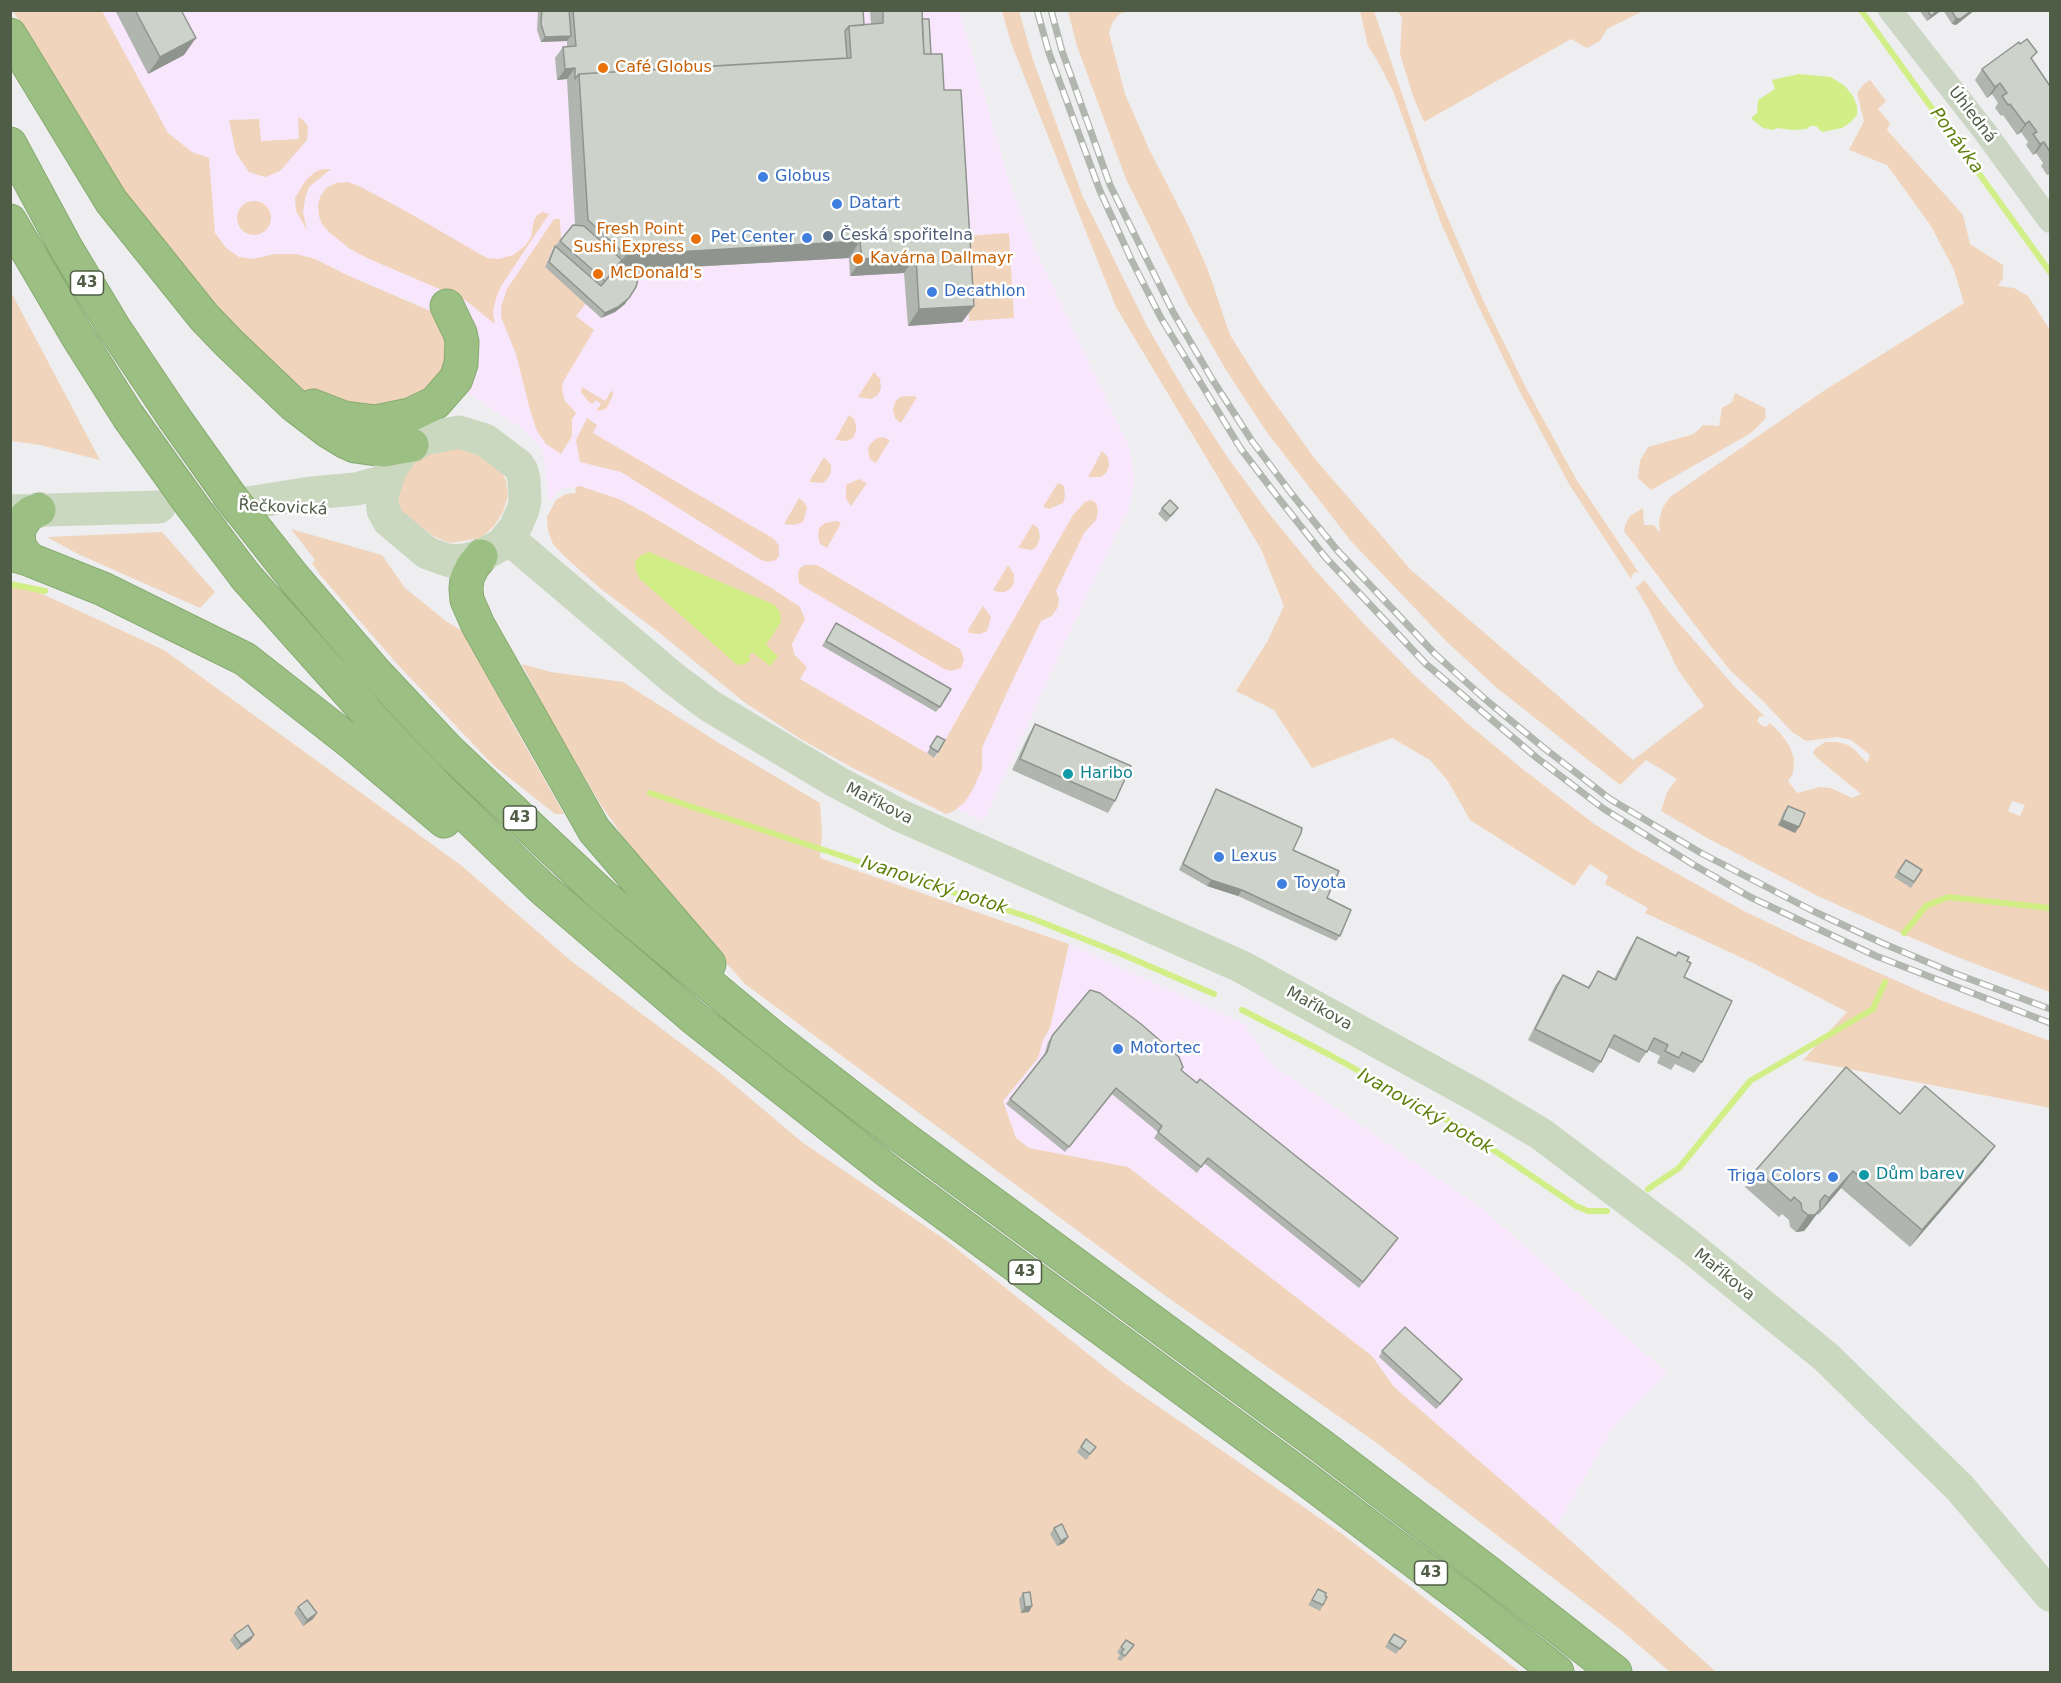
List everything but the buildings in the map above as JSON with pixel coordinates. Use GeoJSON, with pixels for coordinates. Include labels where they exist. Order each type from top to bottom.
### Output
{"type":"FeatureCollection","features":[{"type":"Feature","properties":{"kind":"highway"},"geometry":{"type":"LineString","coordinates":[[10,35],[111,201],[204,317],[229,343],[294,405],[346,442],[356,446],[384,450],[412,446]]}},
{"type":"Feature","properties":{"kind":"highway","name":"43"},"geometry":{"type":"LineString","coordinates":[[10,144],[66,248],[114,328],[172,416],[232,499],[295,579],[373,670],[448,750],[603,896],[769,1034],[898,1134],[1323,1446],[1615,1672]]}},
{"type":"Feature","properties":{"kind":"highway","name":"43"},"geometry":{"type":"LineString","coordinates":[[10,221],[78,337],[128,416],[246,577],[385,733],[439,789],[542,888],[702,1025],[889,1172],[1303,1477],[1557,1672]]}},
{"type":"Feature","properties":{"kind":"highway"},"geometry":{"type":"LineString","coordinates":[[229,343],[249,354],[298,396],[329,413],[359,421],[376,422],[394,419],[417,412],[435,403],[456,379],[462,342],[458,324],[447,306]]}},
{"type":"Feature","properties":{"kind":"highway"},"geometry":{"type":"LineString","coordinates":[[25,511],[32,512],[18,530],[19,556],[103,589],[245,659],[352,743],[462,836],[542,888]]}},
{"type":"Feature","properties":{"kind":"highway"},"geometry":{"type":"LineString","coordinates":[[482,556],[473,566],[467,578],[467,600],[594,830],[769,1034]]}},
{"type":"Feature","properties":{"kind":"street","name":"Úhledná"},"geometry":{"type":"LineString","coordinates":[[1890,10],[1985,132],[2050,221]]}},
{"type":"Feature","properties":{"kind":"street"},"geometry":{"type":"LineString","coordinates":[[459,432],[476,436],[494,446],[518,465],[524,479],[525,501],[520,519],[508,538],[494,550],[482,556],[450,561],[423,550],[387,519],[382,502],[386,480],[396,459],[412,446],[434,436],[459,432]]}},
{"type":"Feature","properties":{"kind":"street","name":"Řečkovická"},"geometry":{"type":"LineString","coordinates":[[386,480],[356,489],[304,494],[229,506],[355,511],[387,519]]}},
{"type":"Feature","properties":{"kind":"street"},"geometry":{"type":"LineString","coordinates":[[25,511],[159,507]]}},
{"type":"Feature","properties":{"kind":"street","name":"Maříkova"},"geometry":{"type":"LineString","coordinates":[[508,538],[673,678],[710,706],[837,782],[898,815],[1240,966],[1477,1096],[1541,1134],[1688,1245],[1826,1357],[1960,1488],[2050,1595]]}},
{"type":"Feature","properties":{"kind":"shaded area"},"geometry":{"type":"Polygon","coordinates":[[[13,11],[102,11],[168,133],[192,152],[209,158],[215,233],[226,248],[239,257],[253,259],[274,254],[296,254],[315,259],[435,313],[452,334],[438,389],[367,414],[306,393],[221,317],[126,197],[13,11]]]}},
{"type":"Feature","properties":{"kind":"shaded area"},"geometry":{"type":"Polygon","coordinates":[[[102,11],[960,11],[1008,178],[1033,244],[1130,449],[1134,474],[1129,508],[984,821],[892,780],[752,702],[804,617],[799,608],[680,532],[619,499],[580,486],[561,489],[549,501],[543,451],[522,428],[447,380],[421,306],[315,259],[296,254],[274,254],[253,259],[239,257],[226,248],[215,233],[213,203],[192,152],[168,133],[102,11]]]}},
{"type":"Feature","properties":{"kind":"shaded area"},"geometry":{"type":"Polygon","coordinates":[[[1002,11],[1019,11],[1033,60],[1083,197],[1147,326],[1187,395],[1228,458],[1267,511],[1315,570],[1363,623],[1415,676],[1467,723],[1593,823],[1637,851],[1744,911],[1800,938],[1940,1000],[2050,1041],[2050,1108],[1803,1060],[1847,1012],[1753,963],[1645,913],[1648,908],[1605,884],[1608,876],[1590,864],[1574,886],[1470,820],[1448,781],[1430,760],[1392,738],[1312,768],[1274,710],[1236,691],[1267,642],[1284,606],[1261,549],[1116,307],[1011,43],[1002,11]]]}},
{"type":"Feature","properties":{"kind":"shaded area"},"geometry":{"type":"Polygon","coordinates":[[[1068,11],[1130,11],[1119,14],[1112,23],[1109,33],[1125,94],[1208,270],[1230,335],[1259,381],[1315,459],[1411,570],[1633,760],[1704,706],[1678,670],[1635,586],[1637,587],[1644,580],[1734,686],[1765,717],[1760,716],[1757,721],[1766,727],[1770,723],[1781,734],[1790,747],[1794,759],[1793,773],[1788,781],[1797,793],[1820,787],[1831,788],[1852,798],[1861,794],[1813,753],[1825,742],[1837,742],[1848,745],[1867,763],[1870,755],[1851,740],[1837,737],[1806,741],[1792,732],[1730,670],[1624,531],[1630,516],[1643,508],[1644,525],[1654,525],[1660,533],[1659,521],[1662,509],[1670,497],[1822,392],[1964,303],[1954,270],[1931,226],[1887,165],[1849,150],[1864,121],[1857,93],[1870,80],[1886,101],[1878,109],[1890,123],[1887,130],[1963,215],[1970,244],[2003,265],[2003,278],[1998,286],[2014,288],[2028,296],[2050,330],[2050,992],[1957,957],[1889,928],[1820,897],[1709,839],[1661,811],[1667,792],[1677,779],[1646,760],[1620,785],[1497,688],[1447,642],[1350,540],[1266,431],[1226,370],[1188,304],[1126,179],[1077,46],[1068,11]],[[2012,801],[2008,811],[2020,816],[2025,805],[2012,801]]]}},
{"type":"Feature","properties":{"kind":"shaded area"},"geometry":{"type":"Polygon","coordinates":[[[1360,11],[1374,11],[1429,174],[1483,300],[1526,388],[1576,479],[1639,573],[1635,572],[1631,579],[1569,484],[1519,390],[1476,301],[1441,223],[1394,93],[1368,46],[1360,11]]]}},
{"type":"Feature","properties":{"kind":"shaded area"},"geometry":{"type":"Polygon","coordinates":[[[1397,11],[1643,11],[1607,29],[1600,41],[1587,48],[1571,39],[1424,122],[1400,54],[1402,17],[1397,11]]]}},
{"type":"Feature","properties":{"kind":"shaded area"},"geometry":{"type":"Polygon","coordinates":[[[1799,74],[1831,77],[1845,86],[1853,96],[1857,106],[1857,115],[1842,128],[1822,132],[1816,126],[1793,130],[1763,128],[1751,118],[1757,113],[1758,100],[1775,89],[1772,80],[1799,74]]]}},
{"type":"Feature","properties":{"kind":"shaded area"},"geometry":{"type":"Polygon","coordinates":[[[298,117],[308,126],[307,140],[280,171],[265,177],[249,172],[236,153],[229,120],[259,119],[261,141],[299,139],[298,117]]]}},
{"type":"Feature","properties":{"kind":"shaded area"},"geometry":{"type":"Polygon","coordinates":[[[331,169],[309,187],[305,199],[303,212],[307,230],[296,211],[295,198],[306,180],[315,172],[331,169]]]}},
{"type":"Feature","properties":{"kind":"shaded area"},"geometry":{"type":"Polygon","coordinates":[[[348,182],[402,209],[487,258],[499,259],[513,255],[525,246],[531,237],[537,215],[543,212],[549,214],[501,286],[493,312],[495,324],[465,300],[367,258],[350,249],[329,232],[319,216],[320,197],[326,188],[336,183],[348,182]]]}},
{"type":"Feature","properties":{"kind":"shaded area"},"geometry":{"type":"Polygon","coordinates":[[[254,201],[266,206],[271,218],[266,230],[254,235],[242,230],[237,218],[242,206],[254,201]]]}},
{"type":"Feature","properties":{"kind":"shaded area"},"geometry":{"type":"Polygon","coordinates":[[[554,219],[560,219],[561,239],[552,249],[545,267],[586,303],[576,316],[594,330],[563,382],[562,391],[565,401],[576,413],[572,419],[572,436],[561,454],[546,444],[537,431],[516,354],[501,317],[501,307],[507,289],[554,219]]]}},
{"type":"Feature","properties":{"kind":"shaded area"},"geometry":{"type":"Polygon","coordinates":[[[1009,233],[1014,318],[969,321],[965,236],[1009,233]]]}},
{"type":"Feature","properties":{"kind":"shaded area"},"geometry":{"type":"Polygon","coordinates":[[[11,292],[100,460],[40,445],[11,441],[11,292]]]}},
{"type":"Feature","properties":{"kind":"shaded area"},"geometry":{"type":"Polygon","coordinates":[[[874,372],[880,379],[881,388],[878,395],[871,399],[858,397],[874,372]]]}},
{"type":"Feature","properties":{"kind":"shaded area"},"geometry":{"type":"Polygon","coordinates":[[[582,387],[605,401],[612,390],[613,395],[606,409],[596,411],[601,404],[596,400],[592,404],[588,401],[581,392],[582,387]]]}},
{"type":"Feature","properties":{"kind":"shaded area"},"geometry":{"type":"Polygon","coordinates":[[[1735,393],[1765,408],[1766,418],[1751,433],[1651,490],[1638,478],[1640,461],[1648,447],[1694,434],[1703,425],[1719,426],[1722,408],[1732,402],[1735,393]]]}},
{"type":"Feature","properties":{"kind":"shaded area"},"geometry":{"type":"Polygon","coordinates":[[[900,397],[917,397],[901,423],[895,418],[893,410],[895,402],[900,397]]]}},
{"type":"Feature","properties":{"kind":"shaded area"},"geometry":{"type":"Polygon","coordinates":[[[849,415],[854,419],[856,425],[853,438],[847,441],[835,440],[849,415]]]}},
{"type":"Feature","properties":{"kind":"shaded area"},"geometry":{"type":"Polygon","coordinates":[[[587,418],[597,425],[593,433],[774,539],[779,546],[779,556],[776,560],[768,562],[761,560],[621,472],[580,462],[576,440],[587,418]]]}},
{"type":"Feature","properties":{"kind":"shaded area"},"geometry":{"type":"Polygon","coordinates":[[[883,437],[890,440],[876,463],[870,459],[869,445],[877,438],[883,437]]]}},
{"type":"Feature","properties":{"kind":"shaded area"},"geometry":{"type":"Polygon","coordinates":[[[459,442],[497,463],[506,480],[508,496],[503,512],[494,526],[481,538],[450,543],[435,537],[396,514],[393,489],[414,456],[459,442]]]}},
{"type":"Feature","properties":{"kind":"shaded area"},"geometry":{"type":"Polygon","coordinates":[[[1102,451],[1108,457],[1109,466],[1106,473],[1101,477],[1088,477],[1102,451]]]}},
{"type":"Feature","properties":{"kind":"shaded area"},"geometry":{"type":"Polygon","coordinates":[[[824,457],[831,465],[828,478],[823,483],[809,482],[824,457]]]}},
{"type":"Feature","properties":{"kind":"shaded area"},"geometry":{"type":"Polygon","coordinates":[[[859,479],[867,483],[851,506],[846,499],[846,485],[859,479]]]}},
{"type":"Feature","properties":{"kind":"shaded area"},"geometry":{"type":"Polygon","coordinates":[[[1058,483],[1064,486],[1063,503],[1049,509],[1043,507],[1058,483]]]}},
{"type":"Feature","properties":{"kind":"shaded area"},"geometry":{"type":"Polygon","coordinates":[[[580,486],[619,499],[649,515],[800,607],[805,619],[792,644],[794,654],[807,667],[800,679],[935,758],[1073,515],[1085,502],[1091,500],[1096,503],[1098,511],[1096,520],[1084,533],[1056,591],[1059,598],[1058,607],[1052,616],[1041,621],[982,748],[982,769],[973,789],[965,802],[946,814],[851,767],[799,738],[744,702],[661,634],[601,589],[564,556],[553,544],[548,531],[547,517],[556,500],[566,494],[576,493],[575,487],[580,486]]]}},
{"type":"Feature","properties":{"kind":"shaded area"},"geometry":{"type":"Polygon","coordinates":[[[799,498],[807,508],[803,522],[794,525],[784,524],[799,498]]]}},
{"type":"Feature","properties":{"kind":"shaded area"},"geometry":{"type":"Polygon","coordinates":[[[836,521],[841,523],[827,548],[820,544],[819,528],[825,523],[836,521]]]}},
{"type":"Feature","properties":{"kind":"shaded area"},"geometry":{"type":"Polygon","coordinates":[[[1033,524],[1038,528],[1040,537],[1037,546],[1032,550],[1018,548],[1033,524]]]}},
{"type":"Feature","properties":{"kind":"shaded area"},"geometry":{"type":"Polygon","coordinates":[[[291,529],[382,555],[405,588],[446,621],[470,636],[510,719],[564,814],[555,814],[493,765],[398,665],[321,576],[312,563],[315,560],[291,529]]]}},
{"type":"Feature","properties":{"kind":"shaded area"},"geometry":{"type":"Polygon","coordinates":[[[162,532],[215,592],[200,608],[78,554],[47,537],[162,532]]]}},
{"type":"Feature","properties":{"kind":"shaded area"},"geometry":{"type":"Polygon","coordinates":[[[649,552],[775,605],[780,612],[781,622],[766,645],[778,656],[770,666],[752,652],[748,657],[751,659],[747,663],[736,664],[640,579],[635,562],[640,556],[649,552]]]}},
{"type":"Feature","properties":{"kind":"shaded area"},"geometry":{"type":"Polygon","coordinates":[[[805,565],[817,565],[960,649],[964,659],[961,668],[951,671],[944,669],[803,586],[799,583],[798,573],[805,565]]]}},
{"type":"Feature","properties":{"kind":"shaded area"},"geometry":{"type":"Polygon","coordinates":[[[1008,565],[1014,574],[1011,588],[1005,592],[993,590],[1008,565]]]}},
{"type":"Feature","properties":{"kind":"shaded area"},"geometry":{"type":"Polygon","coordinates":[[[10,586],[38,592],[164,650],[462,866],[570,960],[714,1068],[802,1142],[947,1241],[1123,1382],[1341,1533],[1520,1672],[11,1672],[10,586]]]}},
{"type":"Feature","properties":{"kind":"shaded area"},"geometry":{"type":"Polygon","coordinates":[[[983,606],[991,617],[987,631],[980,634],[969,633],[968,630],[983,606]]]}},
{"type":"Feature","properties":{"kind":"shaded area"},"geometry":{"type":"Polygon","coordinates":[[[522,664],[551,672],[623,682],[820,803],[822,833],[820,858],[1069,944],[1050,1028],[1043,1040],[1038,1058],[1003,1101],[1016,1138],[1029,1148],[1128,1167],[1372,1356],[1394,1387],[1560,1531],[1716,1672],[1670,1672],[1621,1630],[1374,1441],[1167,1297],[745,984],[658,887],[601,805],[549,718],[522,664]]]}},
{"type":"Feature","properties":{"kind":"shaded area"},"geometry":{"type":"Polygon","coordinates":[[[1069,944],[1245,1024],[1270,1063],[1483,1209],[1667,1373],[1613,1428],[1556,1528],[1394,1387],[1372,1356],[1128,1168],[1029,1148],[1016,1138],[1003,1101],[1038,1058],[1043,1040],[1050,1028],[1069,944]]]}},
{"type":"Feature","properties":{"kind":"waterway","name":"Ponávka"},"geometry":{"type":"LineString","coordinates":[[1861,10],[2050,272]]}},
{"type":"Feature","properties":{"kind":"waterway","name":"Ivanovický potok"},"geometry":{"type":"LineString","coordinates":[[10,584],[45,591]]}},
{"type":"Feature","properties":{"kind":"waterway","name":"Ivanovický potok"},"geometry":{"type":"LineString","coordinates":[[650,793],[1031,918],[1214,994]]}},
{"type":"Feature","properties":{"kind":"waterway","name":"Ivanovický potok"},"geometry":{"type":"LineString","coordinates":[[1904,933],[1926,906],[1948,897],[2050,908]]}},
{"type":"Feature","properties":{"kind":"waterway","name":"Ivanovický potok"},"geometry":{"type":"LineString","coordinates":[[1648,1189],[1679,1168],[1750,1081],[1873,1009],[1885,982]]}},
{"type":"Feature","properties":{"kind":"waterway","name":"Ivanovický potok"},"geometry":{"type":"LineString","coordinates":[[1242,1010],[1330,1055],[1458,1126],[1576,1206],[1588,1211],[1607,1211]]}},
{"type":"Feature","properties":{"kind":"railway"},"geometry":{"type":"LineString","coordinates":[[1037,10],[1049,53],[1100,191],[1161,318],[1241,449],[1280,500],[1326,558],[1426,664],[1537,758],[1604,809],[1694,865],[1750,897],[1876,956],[2050,1023]]}},
{"type":"Feature","properties":{"kind":"railway"},"geometry":{"type":"LineString","coordinates":[[1051,10],[1062,51],[1110,185],[1173,312],[1212,379],[1252,441],[1337,550],[1435,654],[1486,700],[1610,799],[1701,853],[1813,911],[1882,943],[2050,1009]]}},
{"type":"Feature","properties":{"kind":"place","name":"Café Globus"},"geometry":{"type":"Point","coordinates":[603,68]}},
{"type":"Feature","properties":{"kind":"place","name":"Globus"},"geometry":{"type":"Point","coordinates":[763,177]}},
{"type":"Feature","properties":{"kind":"place","name":"Datart"},"geometry":{"type":"Point","coordinates":[837,204]}},
{"type":"Feature","properties":{"kind":"place","name":"Česká spořitelna"},"geometry":{"type":"Point","coordinates":[828,236]}},
{"type":"Feature","properties":{"kind":"place","name":"Pet Center"},"geometry":{"type":"Point","coordinates":[807,238]}},
{"type":"Feature","properties":{"kind":"place","name":"Fresh Point Sushi Express"},"geometry":{"type":"Point","coordinates":[696,239]}},
{"type":"Feature","properties":{"kind":"place","name":"Kavárna Dallmayr"},"geometry":{"type":"Point","coordinates":[858,259]}},
{"type":"Feature","properties":{"kind":"place","name":"McDonald's"},"geometry":{"type":"Point","coordinates":[598,274]}},
{"type":"Feature","properties":{"kind":"place","name":"Decathlon"},"geometry":{"type":"Point","coordinates":[932,292]}},
{"type":"Feature","properties":{"kind":"place","name":"Haribo"},"geometry":{"type":"Point","coordinates":[1068,774]}},
{"type":"Feature","properties":{"kind":"place","name":"Lexus"},"geometry":{"type":"Point","coordinates":[1219,857]}},
{"type":"Feature","properties":{"kind":"place","name":"Toyota"},"geometry":{"type":"Point","coordinates":[1282,884]}},
{"type":"Feature","properties":{"kind":"place","name":"Motortec"},"geometry":{"type":"Point","coordinates":[1118,1049]}},
{"type":"Feature","properties":{"kind":"place","name":"Dům barev"},"geometry":{"type":"Point","coordinates":[1864,1175]}},
{"type":"Feature","properties":{"kind":"place","name":"Triga Colors"},"geometry":{"type":"Point","coordinates":[1833,1177]}}]}
